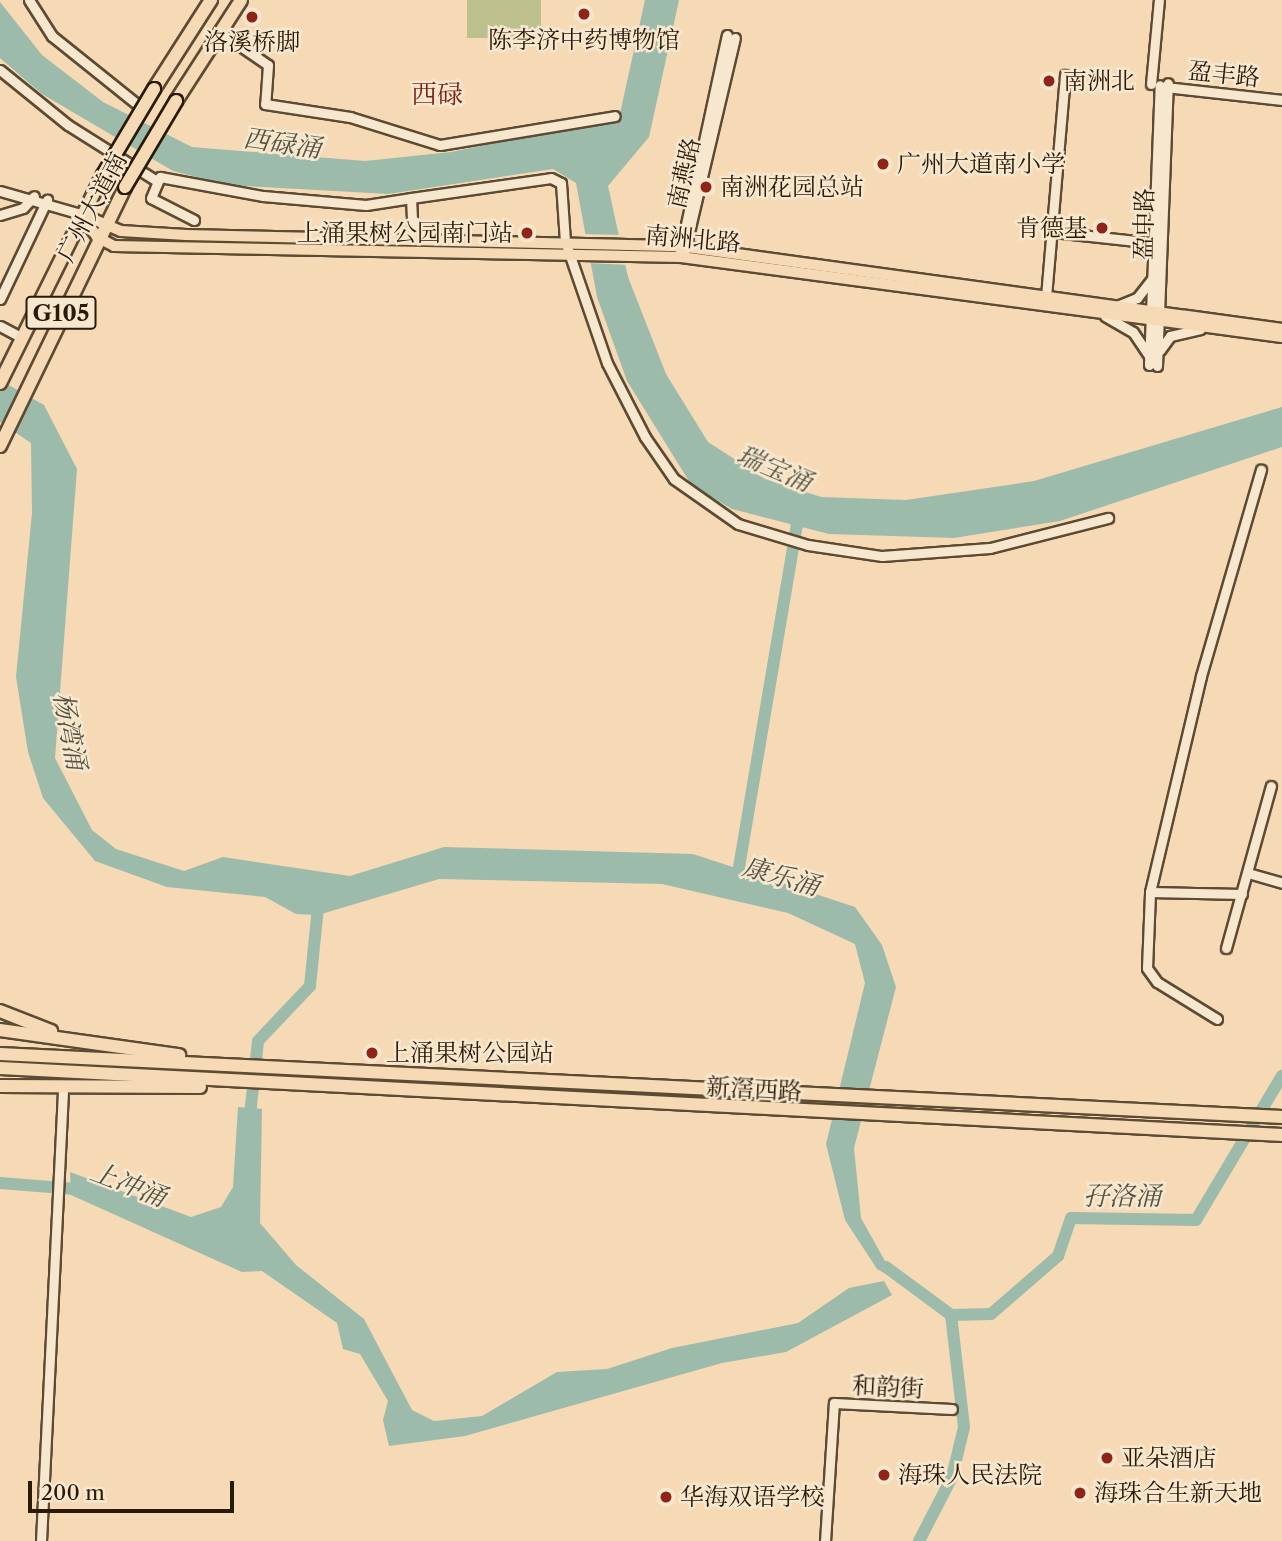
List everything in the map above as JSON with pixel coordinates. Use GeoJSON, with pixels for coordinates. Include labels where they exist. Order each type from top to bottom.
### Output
{"type":"FeatureCollection","features":[{"type":"Feature","properties":{"kind":"highway","name":"广州大道南"},"geometry":{"type":"LineString","coordinates":[[1,380],[81,215],[142,108],[211,0]]}},
{"type":"Feature","properties":{"kind":"highway","name":"广州大道南"},"geometry":{"type":"LineString","coordinates":[[0,446],[104,223],[176,101],[241,0]]}},
{"type":"Feature","properties":{"kind":"highway"},"geometry":{"type":"LineString","coordinates":[[0,1011],[89,1042]]}},
{"type":"Feature","properties":{"kind":"highway"},"geometry":{"type":"LineString","coordinates":[[0,1020],[89,1042]]}},
{"type":"Feature","properties":{"kind":"highway"},"geometry":{"type":"LineString","coordinates":[[0,1030],[221,1061]]}},
{"type":"Feature","properties":{"kind":"highway"},"geometry":{"type":"LineString","coordinates":[[0,1054],[221,1061]]}},
{"type":"Feature","properties":{"kind":"highway","name":"新滘西路"},"geometry":{"type":"LineString","coordinates":[[221,1061],[1282,1117]]}},
{"type":"Feature","properties":{"kind":"highway"},"geometry":{"type":"LineString","coordinates":[[0,1068],[225,1083]]}},
{"type":"Feature","properties":{"kind":"highway"},"geometry":{"type":"LineString","coordinates":[[0,1086],[184,1089],[225,1083]]}},
{"type":"Feature","properties":{"kind":"highway","name":"新滘西路"},"geometry":{"type":"LineString","coordinates":[[225,1083],[1282,1135]]}},
{"type":"Feature","properties":{"kind":"main road","name":"南洲北路"},"geometry":{"type":"LineString","coordinates":[[81,215],[104,223],[186,235],[565,241],[577,248]]}},
{"type":"Feature","properties":{"kind":"main road"},"geometry":{"type":"LineString","coordinates":[[81,215],[97,237]]}},
{"type":"Feature","properties":{"kind":"main road","name":"南洲北路"},"geometry":{"type":"LineString","coordinates":[[97,237],[142,247],[682,250],[1046,297],[1113,307],[1206,328],[1282,337]]}},
{"type":"Feature","properties":{"kind":"main road","name":"南洲北路"},"geometry":{"type":"LineString","coordinates":[[682,250],[1104,315],[1157,317],[1282,329]]}},
{"type":"Feature","properties":{"kind":"street"},"geometry":{"type":"LineString","coordinates":[[29,0],[52,36],[142,108]]}},
{"type":"Feature","properties":{"kind":"street","name":"盈中路"},"geometry":{"type":"LineString","coordinates":[[1157,317],[1162,85],[1159,0]]}},
{"type":"Feature","properties":{"kind":"street"},"geometry":{"type":"LineString","coordinates":[[220,32],[268,65],[265,104],[350,117],[440,145],[615,116]]}},
{"type":"Feature","properties":{"kind":"street","name":"南燕路"},"geometry":{"type":"LineString","coordinates":[[682,250],[732,37]]}},
{"type":"Feature","properties":{"kind":"street"},"geometry":{"type":"LineString","coordinates":[[0,70],[68,125],[157,181]]}},
{"type":"Feature","properties":{"kind":"street"},"geometry":{"type":"LineString","coordinates":[[1046,297],[1065,75]]}},
{"type":"Feature","properties":{"kind":"street","name":"盈中路"},"geometry":{"type":"LineString","coordinates":[[1157,317],[1154,243],[1162,85]]}},
{"type":"Feature","properties":{"kind":"street","name":"盈丰路"},"geometry":{"type":"LineString","coordinates":[[1162,85],[1282,93]]}},
{"type":"Feature","properties":{"kind":"street","name":"盈丰路"},"geometry":{"type":"LineString","coordinates":[[1162,85],[1282,100]]}},
{"type":"Feature","properties":{"kind":"street"},"geometry":{"type":"LineString","coordinates":[[194,220],[151,198],[157,181],[169,176],[263,196],[366,205],[551,178],[561,183],[565,241]]}},
{"type":"Feature","properties":{"kind":"street"},"geometry":{"type":"LineString","coordinates":[[0,191],[34,196],[81,215]]}},
{"type":"Feature","properties":{"kind":"street"},"geometry":{"type":"LineString","coordinates":[[0,215],[23,208],[34,196]]}},
{"type":"Feature","properties":{"kind":"street"},"geometry":{"type":"LineString","coordinates":[[411,198],[413,239]]}},
{"type":"Feature","properties":{"kind":"street"},"geometry":{"type":"LineString","coordinates":[[0,299],[47,200]]}},
{"type":"Feature","properties":{"kind":"street"},"geometry":{"type":"LineString","coordinates":[[1053,232],[1154,243]]}},
{"type":"Feature","properties":{"kind":"street"},"geometry":{"type":"LineString","coordinates":[[577,248],[607,363],[674,479],[738,524],[801,541],[882,556],[990,548],[1108,518]]}},
{"type":"Feature","properties":{"kind":"street"},"geometry":{"type":"LineString","coordinates":[[1113,307],[1137,298],[1155,275]]}},
{"type":"Feature","properties":{"kind":"street"},"geometry":{"type":"LineString","coordinates":[[1104,315],[1133,332],[1153,362]]}},
{"type":"Feature","properties":{"kind":"street"},"geometry":{"type":"LineString","coordinates":[[1153,362],[1157,317]]}},
{"type":"Feature","properties":{"kind":"street"},"geometry":{"type":"LineString","coordinates":[[0,326],[21,337]]}},
{"type":"Feature","properties":{"kind":"street"},"geometry":{"type":"LineString","coordinates":[[1153,362],[1170,336],[1206,328]]}},
{"type":"Feature","properties":{"kind":"street"},"geometry":{"type":"LineString","coordinates":[[1217,1019],[1147,968],[1150,892],[1201,676],[1261,470]]}},
{"type":"Feature","properties":{"kind":"street"},"geometry":{"type":"LineString","coordinates":[[1226,948],[1271,786]]}},
{"type":"Feature","properties":{"kind":"street"},"geometry":{"type":"LineString","coordinates":[[1248,873],[1282,883]]}},
{"type":"Feature","properties":{"kind":"street"},"geometry":{"type":"LineString","coordinates":[[1150,892],[1241,894]]}},
{"type":"Feature","properties":{"kind":"street"},"geometry":{"type":"LineString","coordinates":[[41,1541],[63,1088]]}},
{"type":"Feature","properties":{"kind":"street","name":"和韵街"},"geometry":{"type":"LineString","coordinates":[[825,1541],[834,1403],[952,1409]]}},
{"type":"Feature","properties":{"kind":"green space"},"geometry":{"type":"Polygon","coordinates":[[[467,0],[541,0],[541,38],[467,38],[467,0]]]}},
{"type":"Feature","properties":{"kind":"shaded area"},"geometry":{"type":"Polygon","coordinates":[[[645,0],[679,0],[649,137],[608,186],[628,277],[666,374],[708,442],[765,479],[821,497],[906,500],[1034,481],[1282,407],[1282,447],[1060,521],[954,538],[829,534],[732,509],[692,486],[627,381],[597,297],[576,183],[553,169],[388,194],[227,185],[173,171],[42,94],[0,58],[0,2],[42,55],[103,102],[192,147],[365,161],[451,152],[619,118],[645,0]]]}},
{"type":"Feature","properties":{"kind":"shaded area"},"geometry":{"type":"Polygon","coordinates":[[[0,380],[44,405],[77,469],[55,758],[92,830],[116,849],[184,871],[223,857],[350,876],[444,847],[693,854],[855,907],[882,945],[896,987],[854,1148],[861,1218],[895,1279],[877,1269],[845,1220],[826,1144],[865,983],[855,944],[788,913],[662,884],[439,879],[318,915],[296,914],[265,897],[167,887],[95,861],[43,798],[28,752],[16,677],[32,513],[31,443],[0,422],[0,380]]]}},
{"type":"Feature","properties":{"kind":"shaded area"},"geometry":{"type":"Polygon","coordinates":[[[238,1107],[262,1109],[260,1223],[296,1265],[364,1319],[412,1410],[434,1421],[482,1416],[557,1372],[607,1369],[672,1348],[798,1323],[849,1288],[884,1281],[892,1295],[786,1352],[722,1363],[465,1436],[389,1446],[383,1420],[388,1401],[360,1354],[343,1349],[337,1323],[262,1271],[242,1272],[71,1195],[70,1172],[191,1217],[221,1207],[233,1187],[238,1107]]]}},
{"type":"Feature","properties":{"kind":"pier"},"geometry":{"type":"Polygon","coordinates":[[[582,234],[623,235],[629,265],[587,263],[582,234]]]}},
{"type":"Feature","properties":{"kind":"waterway","name":"康乐涌"},"geometry":{"type":"LineString","coordinates":[[736,885],[797,526],[793,510]]}},
{"type":"Feature","properties":{"kind":"waterway"},"geometry":{"type":"LineString","coordinates":[[249,1124],[258,1041],[310,986],[319,898]]}},
{"type":"Feature","properties":{"kind":"waterway","name":"孖洛涌"},"geometry":{"type":"LineString","coordinates":[[886,1267],[951,1315],[991,1314],[1058,1256],[1071,1218],[1196,1220],[1282,1076]]}},
{"type":"Feature","properties":{"kind":"waterway","name":"上冲涌"},"geometry":{"type":"LineString","coordinates":[[0,1183],[87,1190]]}},
{"type":"Feature","properties":{"kind":"waterway"},"geometry":{"type":"LineString","coordinates":[[919,1541],[952,1477],[964,1427],[951,1315]]}},
{"type":"Feature","properties":{"kind":"place","name":"陈李济中药博物馆"},"geometry":{"type":"Point","coordinates":[584,14]}},
{"type":"Feature","properties":{"kind":"place","name":"洛溪桥脚"},"geometry":{"type":"Point","coordinates":[252,17]}},
{"type":"Feature","properties":{"kind":"place","name":"南洲北"},"geometry":{"type":"Point","coordinates":[1049,81]}},
{"type":"Feature","properties":{"kind":"place","name":"广州大道南小学"},"geometry":{"type":"Point","coordinates":[883,164]}},
{"type":"Feature","properties":{"kind":"place","name":"南洲花园总站"},"geometry":{"type":"Point","coordinates":[706,187]}},
{"type":"Feature","properties":{"kind":"place","name":"肯德基"},"geometry":{"type":"Point","coordinates":[1102,228]}},
{"type":"Feature","properties":{"kind":"place","name":"上涌果树公园南门站"},"geometry":{"type":"Point","coordinates":[527,233]}},
{"type":"Feature","properties":{"kind":"place","name":"上涌果树公园站"},"geometry":{"type":"Point","coordinates":[372,1053]}},
{"type":"Feature","properties":{"kind":"place","name":"亚朵酒店"},"geometry":{"type":"Point","coordinates":[1107,1458]}},
{"type":"Feature","properties":{"kind":"place","name":"海珠人民法院"},"geometry":{"type":"Point","coordinates":[884,1475]}},
{"type":"Feature","properties":{"kind":"place","name":"海珠合生新天地"},"geometry":{"type":"Point","coordinates":[1080,1493]}},
{"type":"Feature","properties":{"kind":"place","name":"华海双语学校"},"geometry":{"type":"Point","coordinates":[666,1497]}},
{"type":"Feature","properties":{"kind":"district","name":"西碌"},"geometry":{"type":"Point","coordinates":[437,95]}},
{"type":"Feature","properties":{"kind":"water label","name":"西碌涌"},"geometry":{"type":"Point","coordinates":[282,144]}},
{"type":"Feature","properties":{"kind":"water label","name":"瑞宝涌"},"geometry":{"type":"Point","coordinates":[774,469]}},
{"type":"Feature","properties":{"kind":"water label","name":"杨湾涌"},"geometry":{"type":"Point","coordinates":[69,731]}}]}
